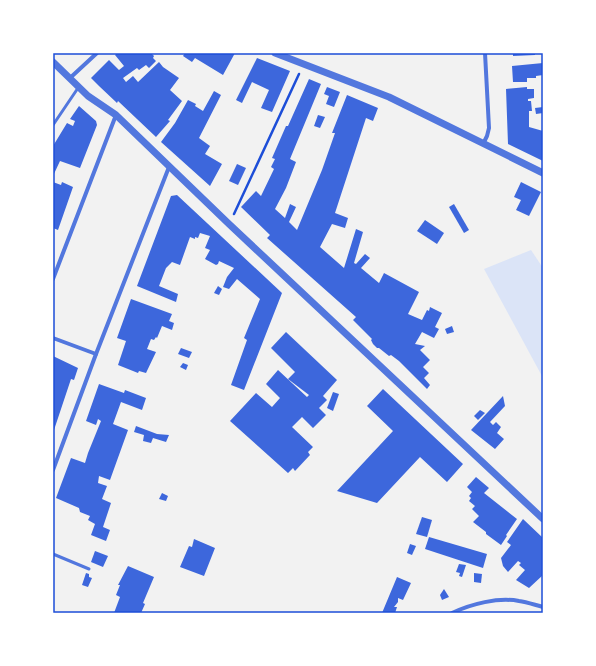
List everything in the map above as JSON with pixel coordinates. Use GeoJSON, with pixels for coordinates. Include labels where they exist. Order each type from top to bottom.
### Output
{"type":"FeatureCollection","features":[{"type":"Feature","properties":{"kind":"street"},"geometry":{"type":"LineString","coordinates":[[70,78],[97,53]]}},
{"type":"Feature","properties":{"kind":"street"},"geometry":{"type":"LineString","coordinates":[[275,53],[382,94],[543,173]]}},
{"type":"Feature","properties":{"kind":"street"},"geometry":{"type":"LineString","coordinates":[[483,144],[489,128],[485,53]]}},
{"type":"Feature","properties":{"kind":"street"},"geometry":{"type":"LineString","coordinates":[[53,62],[88,96],[116,115],[229,224],[543,519]]}},
{"type":"Feature","properties":{"kind":"street"},"geometry":{"type":"LineString","coordinates":[[53,279],[116,115]]}},
{"type":"Feature","properties":{"kind":"street"},"geometry":{"type":"LineString","coordinates":[[53,470],[96,354],[169,167]]}},
{"type":"Feature","properties":{"kind":"street"},"geometry":{"type":"LineString","coordinates":[[53,338],[96,354]]}},
{"type":"Feature","properties":{"kind":"street"},"geometry":{"type":"LineString","coordinates":[[452,613],[460,609],[488,601],[518,600],[543,607]]}},
{"type":"Feature","properties":{"kind":"lane"},"geometry":{"type":"LineString","coordinates":[[53,125],[79,86]]}},
{"type":"Feature","properties":{"kind":"lane"},"geometry":{"type":"LineString","coordinates":[[53,554],[89,569]]}},
{"type":"Feature","properties":{"kind":"path"},"geometry":{"type":"LineString","coordinates":[[229,224],[303,64]]}},
{"type":"Feature","properties":{"kind":"shaded area"},"geometry":{"type":"Polygon","coordinates":[[[531,250],[543,268],[543,378],[484,269],[531,250]]]}},
{"type":"Feature","properties":{"kind":"building"},"geometry":{"type":"Polygon","coordinates":[[[117,53],[153,53],[153,58],[156,61],[149,68],[146,65],[139,70],[137,68],[123,78],[126,82],[133,76],[138,82],[159,62],[163,67],[179,78],[170,90],[182,101],[168,120],[170,121],[156,137],[91,78],[109,60],[119,70],[124,66],[115,55],[117,53]]]}},
{"type":"Feature","properties":{"kind":"building"},"geometry":{"type":"Polygon","coordinates":[[[185,53],[235,53],[223,75],[195,58],[192,62],[183,56],[185,53]]]}},
{"type":"Feature","properties":{"kind":"building"},"geometry":{"type":"Polygon","coordinates":[[[513,53],[535,53],[535,55],[513,56],[513,53]]]}},
{"type":"Feature","properties":{"kind":"building"},"geometry":{"type":"Polygon","coordinates":[[[257,58],[290,71],[272,112],[261,108],[269,90],[252,82],[242,103],[236,100],[257,58]]]}},
{"type":"Feature","properties":{"kind":"building"},"geometry":{"type":"Polygon","coordinates":[[[543,63],[543,75],[536,76],[536,78],[527,78],[527,82],[513,82],[512,66],[543,63]]]}},
{"type":"Feature","properties":{"kind":"building"},"geometry":{"type":"Polygon","coordinates":[[[309,79],[321,84],[290,159],[296,162],[286,188],[275,209],[285,218],[290,204],[296,207],[289,222],[297,230],[322,170],[335,133],[332,133],[347,95],[378,108],[373,121],[366,118],[335,213],[348,218],[345,228],[332,224],[320,247],[344,268],[356,229],[363,232],[354,263],[356,264],[365,254],[370,258],[361,268],[379,283],[384,273],[419,292],[408,314],[422,320],[427,310],[429,311],[430,307],[442,313],[435,327],[439,329],[434,338],[422,332],[415,344],[425,346],[420,350],[430,360],[423,367],[429,373],[424,378],[430,385],[427,389],[399,361],[377,348],[373,344],[372,339],[353,320],[356,317],[267,238],[270,235],[241,207],[256,191],[261,196],[274,169],[271,167],[275,159],[272,158],[309,79]]]}},
{"type":"Feature","properties":{"kind":"building"},"geometry":{"type":"Polygon","coordinates":[[[327,87],[340,92],[334,107],[326,104],[329,96],[324,94],[327,87]]]}},
{"type":"Feature","properties":{"kind":"building"},"geometry":{"type":"Polygon","coordinates":[[[527,87],[527,89],[534,89],[534,98],[528,99],[528,101],[531,101],[532,111],[529,111],[529,127],[543,131],[543,161],[508,144],[506,89],[527,87]]]}},
{"type":"Feature","properties":{"kind":"building"},"geometry":{"type":"Polygon","coordinates":[[[214,91],[221,95],[199,138],[210,146],[205,154],[222,164],[210,186],[161,142],[175,123],[188,100],[196,104],[195,106],[203,111],[214,91]]]}},
{"type":"Feature","properties":{"kind":"building"},"geometry":{"type":"Polygon","coordinates":[[[79,106],[96,121],[97,125],[80,168],[60,161],[53,176],[53,146],[67,123],[73,126],[75,121],[70,119],[79,106]]]}},
{"type":"Feature","properties":{"kind":"building"},"geometry":{"type":"Polygon","coordinates":[[[543,107],[543,113],[536,114],[535,108],[543,107]]]}},
{"type":"Feature","properties":{"kind":"building"},"geometry":{"type":"Polygon","coordinates":[[[318,115],[325,117],[320,128],[314,126],[318,115]]]}},
{"type":"Feature","properties":{"kind":"building"},"geometry":{"type":"Polygon","coordinates":[[[237,164],[246,168],[238,185],[229,181],[237,164]]]}},
{"type":"Feature","properties":{"kind":"building"},"geometry":{"type":"Polygon","coordinates":[[[53,182],[61,185],[62,182],[73,187],[58,230],[53,228],[53,182]]]}},
{"type":"Feature","properties":{"kind":"building"},"geometry":{"type":"Polygon","coordinates":[[[521,182],[541,192],[529,216],[516,210],[521,200],[514,197],[521,182]]]}},
{"type":"Feature","properties":{"kind":"building"},"geometry":{"type":"Polygon","coordinates":[[[177,195],[282,293],[244,390],[231,385],[247,340],[244,338],[260,299],[237,279],[229,289],[223,287],[227,277],[234,268],[219,261],[216,265],[205,259],[210,250],[205,248],[210,236],[200,233],[198,238],[195,237],[195,239],[190,237],[180,265],[172,262],[166,268],[159,286],[178,294],[176,302],[137,286],[171,196],[177,195]]]}},
{"type":"Feature","properties":{"kind":"building"},"geometry":{"type":"Polygon","coordinates":[[[454,204],[469,230],[464,233],[449,207],[454,204]]]}},
{"type":"Feature","properties":{"kind":"building"},"geometry":{"type":"Polygon","coordinates":[[[425,220],[444,233],[437,244],[417,231],[425,220]]]}},
{"type":"Feature","properties":{"kind":"building"},"geometry":{"type":"Polygon","coordinates":[[[218,286],[222,289],[219,295],[214,293],[218,286]]]}},
{"type":"Feature","properties":{"kind":"building"},"geometry":{"type":"Polygon","coordinates":[[[131,299],[172,314],[169,321],[174,323],[172,330],[162,326],[157,338],[156,337],[154,340],[151,339],[147,349],[156,352],[146,373],[139,371],[138,373],[118,365],[126,341],[117,338],[131,299]]]}},
{"type":"Feature","properties":{"kind":"building"},"geometry":{"type":"Polygon","coordinates":[[[452,326],[454,332],[447,334],[445,329],[452,326]]]}},
{"type":"Feature","properties":{"kind":"building"},"geometry":{"type":"Polygon","coordinates":[[[286,332],[337,380],[323,396],[327,400],[319,408],[326,415],[313,428],[302,417],[292,427],[313,447],[308,452],[310,455],[295,471],[293,468],[288,473],[230,421],[256,393],[272,407],[280,398],[266,384],[278,370],[307,397],[309,395],[288,379],[295,372],[271,348],[286,332]]]}},
{"type":"Feature","properties":{"kind":"building"},"geometry":{"type":"Polygon","coordinates":[[[181,348],[192,352],[189,358],[178,354],[181,348]]]}},
{"type":"Feature","properties":{"kind":"building"},"geometry":{"type":"Polygon","coordinates":[[[53,356],[78,368],[74,380],[71,379],[53,433],[53,356]]]}},
{"type":"Feature","properties":{"kind":"building"},"geometry":{"type":"Polygon","coordinates":[[[183,363],[188,365],[186,370],[180,367],[183,363]]]}},
{"type":"Feature","properties":{"kind":"building"},"geometry":{"type":"Polygon","coordinates":[[[99,384],[124,393],[125,390],[146,398],[142,410],[121,402],[113,424],[128,430],[110,480],[99,476],[98,483],[107,486],[102,499],[111,503],[103,527],[110,530],[106,541],[91,535],[95,524],[88,520],[90,516],[80,512],[79,508],[56,498],[71,458],[85,463],[101,421],[98,419],[96,425],[86,421],[99,384]]]}},
{"type":"Feature","properties":{"kind":"building"},"geometry":{"type":"Polygon","coordinates":[[[383,389],[463,464],[447,482],[420,457],[377,503],[337,491],[393,431],[367,406],[383,389]]]}},
{"type":"Feature","properties":{"kind":"building"},"geometry":{"type":"Polygon","coordinates":[[[333,392],[339,394],[333,411],[327,408],[333,392]]]}},
{"type":"Feature","properties":{"kind":"building"},"geometry":{"type":"Polygon","coordinates":[[[503,396],[505,406],[490,422],[493,425],[496,422],[501,427],[497,433],[504,439],[495,449],[471,430],[503,396]]]}},
{"type":"Feature","properties":{"kind":"building"},"geometry":{"type":"Polygon","coordinates":[[[480,410],[485,413],[478,420],[474,416],[480,410]]]}},
{"type":"Feature","properties":{"kind":"building"},"geometry":{"type":"Polygon","coordinates":[[[136,426],[157,434],[169,435],[166,442],[153,438],[151,443],[143,441],[144,435],[134,432],[136,426]]]}},
{"type":"Feature","properties":{"kind":"building"},"geometry":{"type":"Polygon","coordinates":[[[476,477],[489,488],[484,493],[517,519],[501,545],[473,522],[479,516],[472,509],[475,506],[469,501],[471,498],[469,496],[472,492],[467,487],[476,477]]]}},
{"type":"Feature","properties":{"kind":"building"},"geometry":{"type":"Polygon","coordinates":[[[162,493],[168,496],[166,501],[159,499],[162,493]]]}},
{"type":"Feature","properties":{"kind":"building"},"geometry":{"type":"Polygon","coordinates":[[[422,517],[432,520],[427,537],[416,534],[422,517]]]}},
{"type":"Feature","properties":{"kind":"building"},"geometry":{"type":"Polygon","coordinates":[[[523,519],[543,538],[543,575],[529,588],[516,580],[525,570],[519,565],[521,563],[518,561],[508,572],[503,566],[501,558],[511,545],[507,542],[523,519]]]}},
{"type":"Feature","properties":{"kind":"building"},"geometry":{"type":"Polygon","coordinates":[[[429,537],[487,554],[483,568],[425,549],[429,537]]]}},
{"type":"Feature","properties":{"kind":"building"},"geometry":{"type":"Polygon","coordinates":[[[194,539],[215,548],[204,576],[180,567],[189,546],[192,547],[194,539]]]}},
{"type":"Feature","properties":{"kind":"building"},"geometry":{"type":"Polygon","coordinates":[[[410,544],[416,546],[412,555],[407,553],[410,544]]]}},
{"type":"Feature","properties":{"kind":"building"},"geometry":{"type":"Polygon","coordinates":[[[95,551],[108,556],[103,567],[91,562],[95,551]]]}},
{"type":"Feature","properties":{"kind":"building"},"geometry":{"type":"Polygon","coordinates":[[[459,564],[466,565],[462,577],[459,576],[460,573],[456,572],[459,564]]]}},
{"type":"Feature","properties":{"kind":"building"},"geometry":{"type":"Polygon","coordinates":[[[128,566],[154,577],[143,603],[145,604],[141,613],[114,613],[120,597],[116,595],[120,585],[118,585],[128,566]]]}},
{"type":"Feature","properties":{"kind":"building"},"geometry":{"type":"Polygon","coordinates":[[[86,573],[92,578],[88,587],[82,585],[86,573]]]}},
{"type":"Feature","properties":{"kind":"building"},"geometry":{"type":"Polygon","coordinates":[[[474,573],[482,574],[481,583],[474,582],[474,573]]]}},
{"type":"Feature","properties":{"kind":"building"},"geometry":{"type":"Polygon","coordinates":[[[397,577],[411,583],[403,600],[398,598],[398,602],[394,607],[397,607],[395,613],[382,613],[397,577]]]}},
{"type":"Feature","properties":{"kind":"building"},"geometry":{"type":"Polygon","coordinates":[[[444,589],[449,597],[442,600],[440,595],[444,589]]]}}]}
